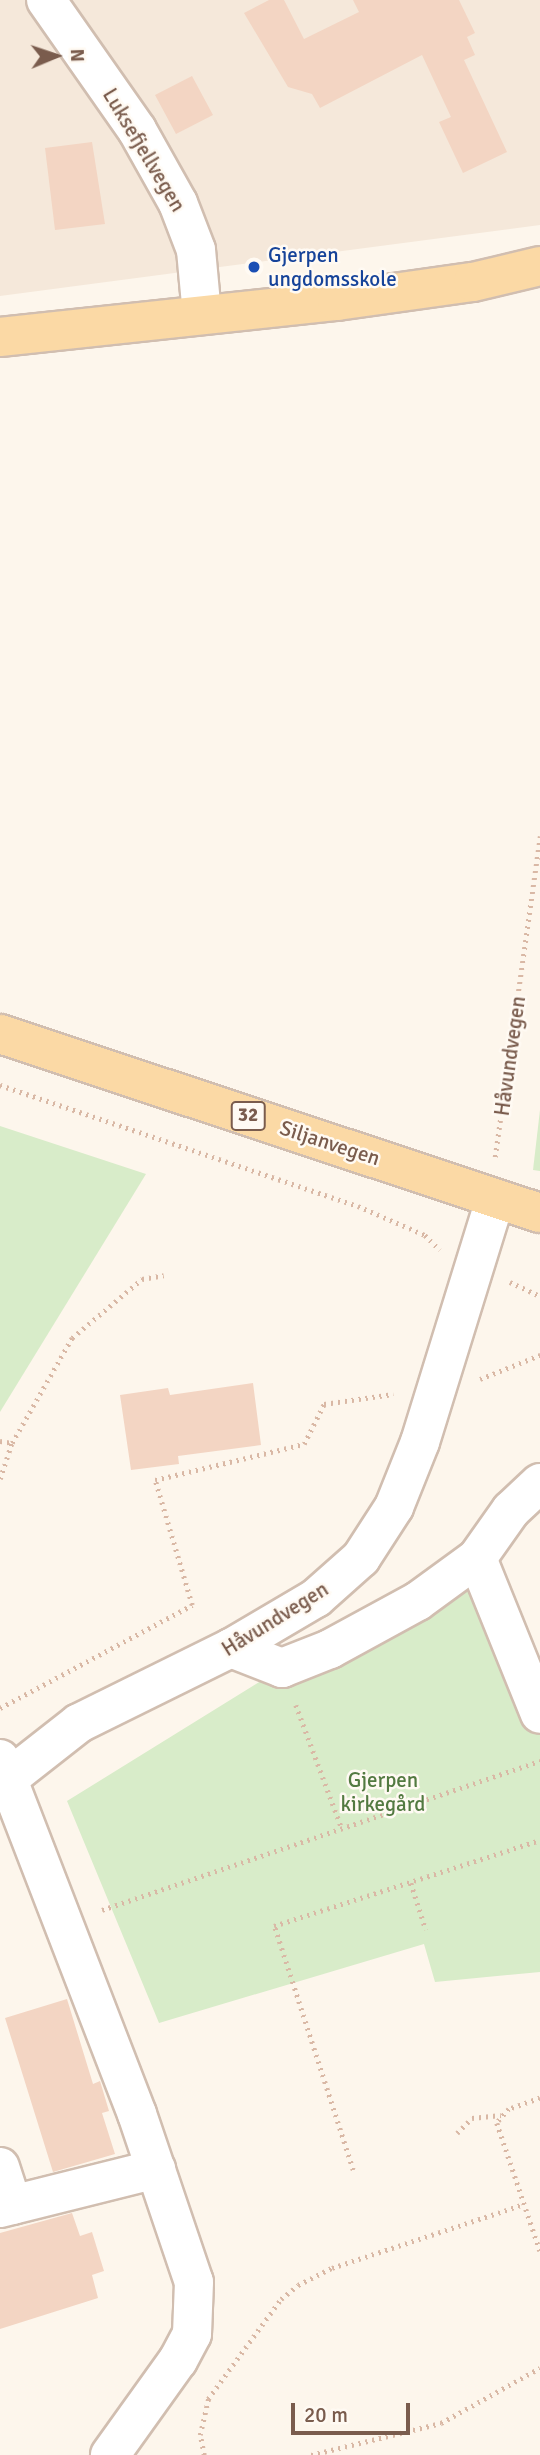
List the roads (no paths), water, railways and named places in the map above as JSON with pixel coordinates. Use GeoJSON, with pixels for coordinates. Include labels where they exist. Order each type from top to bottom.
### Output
{"type":"FeatureCollection","features":[{"type":"Feature","properties":{"kind":"main road"},"geometry":{"type":"LineString","coordinates":[[0,337],[447,286],[540,266]]}},
{"type":"Feature","properties":{"kind":"main road","name":"Siljanvegen"},"geometry":{"type":"LineString","coordinates":[[0,1034],[540,1213]]}},
{"type":"Feature","properties":{"kind":"street","name":"Luksefjellvegen"},"geometry":{"type":"LineString","coordinates":[[46,0],[137,130],[178,203],[196,250],[202,315]]}},
{"type":"Feature","properties":{"kind":"street","name":"Håvundvegen"},"geometry":{"type":"LineString","coordinates":[[2,1774],[79,1723],[232,1648],[316,1598],[361,1558],[394,1507],[438,1387],[495,1199]]}},
{"type":"Feature","properties":{"kind":"street"},"geometry":{"type":"LineString","coordinates":[[232,1648],[282,1668],[330,1649],[418,1601],[477,1558],[511,1510],[540,1483]]}},
{"type":"Feature","properties":{"kind":"street"},"geometry":{"type":"LineString","coordinates":[[477,1558],[540,1714]]}},
{"type":"Feature","properties":{"kind":"street"},"geometry":{"type":"LineString","coordinates":[[2,1774],[156,2169],[194,2283],[191,2334],[178,2360],[110,2455]]}},
{"type":"Feature","properties":{"kind":"street"},"geometry":{"type":"LineString","coordinates":[[0,2167],[6,2206],[156,2169]]}},
{"type":"Feature","properties":{"kind":"place","name":"Gjerpen ungdomsskole"},"geometry":{"type":"Point","coordinates":[254,267]}},
{"type":"Feature","properties":{"kind":"park label","name":"Gjerpen kirkegård"},"geometry":{"type":"Point","coordinates":[383,1792]}}]}
